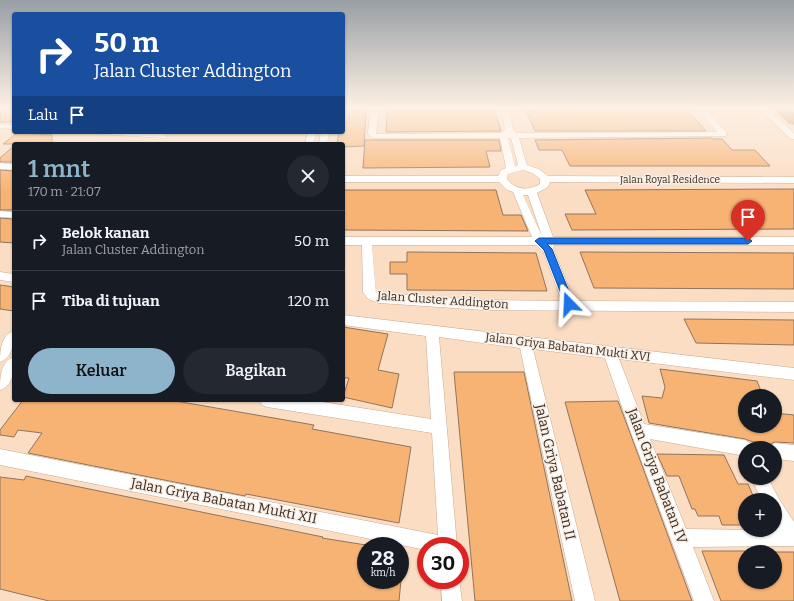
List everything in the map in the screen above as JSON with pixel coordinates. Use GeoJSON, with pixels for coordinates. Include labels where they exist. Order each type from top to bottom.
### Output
{"type":"FeatureCollection","features":[{"type":"Feature","properties":{"kind":"street"},"geometry":{"type":"LineString","coordinates":[[509,136],[511,169]]}},
{"type":"Feature","properties":{"kind":"street"},"geometry":{"type":"LineString","coordinates":[[510,136],[523,167]]}},
{"type":"Feature","properties":{"kind":"street"},"geometry":{"type":"LineString","coordinates":[[0,166],[12,167]]}},
{"type":"Feature","properties":{"kind":"street"},"geometry":{"type":"LineString","coordinates":[[523,167],[533,169],[541,174],[545,179],[545,185],[539,190],[532,192],[517,191],[506,186],[502,179],[504,172],[511,169],[523,167]]}},
{"type":"Feature","properties":{"kind":"street"},"geometry":{"type":"LineString","coordinates":[[345,179],[502,179]]}},
{"type":"Feature","properties":{"kind":"street","name":"Jalan Royal Residence"},"geometry":{"type":"LineString","coordinates":[[545,179],[794,180]]}},
{"type":"Feature","properties":{"kind":"street"},"geometry":{"type":"LineString","coordinates":[[517,191],[546,244]]}},
{"type":"Feature","properties":{"kind":"street"},"geometry":{"type":"LineString","coordinates":[[532,192],[546,244],[569,304]]}},
{"type":"Feature","properties":{"kind":"street"},"geometry":{"type":"LineString","coordinates":[[0,214],[12,215]]}},
{"type":"Feature","properties":{"kind":"street"},"geometry":{"type":"LineString","coordinates":[[345,241],[546,244],[794,241]]}},
{"type":"Feature","properties":{"kind":"street","name":"Jalan Cluster Addington"},"geometry":{"type":"LineString","coordinates":[[367,241],[369,292],[372,296],[379,298],[484,305],[569,304],[794,307]]}},
{"type":"Feature","properties":{"kind":"street"},"geometry":{"type":"LineString","coordinates":[[0,276],[12,278]]}},
{"type":"Feature","properties":{"kind":"street","name":"Jalan Griya Babatan Mukti XVI"},"geometry":{"type":"LineString","coordinates":[[345,320],[794,374]]}},
{"type":"Feature","properties":{"kind":"street"},"geometry":{"type":"LineString","coordinates":[[432,331],[447,537]]}},
{"type":"Feature","properties":{"kind":"street"},"geometry":{"type":"LineString","coordinates":[[2,350],[12,338]]}},
{"type":"Feature","properties":{"kind":"street","name":"Jalan Griya Babatan II"},"geometry":{"type":"LineString","coordinates":[[525,343],[585,601]]}},
{"type":"Feature","properties":{"kind":"street","name":"Jalan Griya Babatan IV"},"geometry":{"type":"LineString","coordinates":[[610,352],[638,430],[681,538],[704,601]]}},
{"type":"Feature","properties":{"kind":"street"},"geometry":{"type":"LineString","coordinates":[[0,384],[12,366]]}},
{"type":"Feature","properties":{"kind":"street"},"geometry":{"type":"LineString","coordinates":[[280,402],[439,426]]}},
{"type":"Feature","properties":{"kind":"street"},"geometry":{"type":"LineString","coordinates":[[638,430],[738,449]]}},
{"type":"Feature","properties":{"kind":"street"},"geometry":{"type":"LineString","coordinates":[[782,452],[794,453]]}},
{"type":"Feature","properties":{"kind":"street","name":"Jalan Griya Babatan Mukti XII"},"geometry":{"type":"LineString","coordinates":[[0,457],[417,540]]}},
{"type":"Feature","properties":{"kind":"street"},"geometry":{"type":"LineString","coordinates":[[681,538],[793,537],[782,518]]}},
{"type":"Feature","properties":{"kind":"street"},"geometry":{"type":"LineString","coordinates":[[451,589],[452,601]]}},
{"type":"Feature","properties":{"kind":"building"},"geometry":{"type":"Polygon","coordinates":[[[13,136],[52,136],[52,142],[12,142],[12,144],[3,144],[13,136]]]}},
{"type":"Feature","properties":{"kind":"building"},"geometry":{"type":"Polygon","coordinates":[[[338,136],[365,136],[364,146],[345,147],[345,142],[337,142],[338,136]]]}},
{"type":"Feature","properties":{"kind":"building"},"geometry":{"type":"Polygon","coordinates":[[[722,139],[732,150],[755,150],[770,166],[570,166],[562,150],[539,150],[535,140],[722,139]]]}},
{"type":"Feature","properties":{"kind":"building"},"geometry":{"type":"Polygon","coordinates":[[[365,140],[499,140],[501,151],[486,151],[490,167],[363,168],[365,140]]]}},
{"type":"Feature","properties":{"kind":"building"},"geometry":{"type":"Polygon","coordinates":[[[12,148],[12,162],[0,162],[0,158],[12,148]]]}},
{"type":"Feature","properties":{"kind":"building"},"geometry":{"type":"Polygon","coordinates":[[[0,170],[12,171],[12,210],[0,210],[0,170]]]}},
{"type":"Feature","properties":{"kind":"building"},"geometry":{"type":"Polygon","coordinates":[[[794,189],[794,229],[572,230],[565,214],[596,214],[585,190],[794,189]]]}},
{"type":"Feature","properties":{"kind":"building"},"geometry":{"type":"Polygon","coordinates":[[[345,190],[496,190],[503,215],[521,215],[528,231],[345,230],[345,190]]]}},
{"type":"Feature","properties":{"kind":"building"},"geometry":{"type":"Polygon","coordinates":[[[0,218],[12,219],[12,243],[0,242],[0,218]]]}},
{"type":"Feature","properties":{"kind":"building"},"geometry":{"type":"Polygon","coordinates":[[[407,252],[536,253],[547,291],[407,290],[407,274],[390,274],[390,262],[407,262],[407,252]]]}},
{"type":"Feature","properties":{"kind":"building"},"geometry":{"type":"Polygon","coordinates":[[[580,252],[794,253],[794,289],[594,288],[580,252]]]}},
{"type":"Feature","properties":{"kind":"building"},"geometry":{"type":"Polygon","coordinates":[[[0,285],[12,287],[12,311],[0,309],[0,285]]]}},
{"type":"Feature","properties":{"kind":"building"},"geometry":{"type":"Polygon","coordinates":[[[684,319],[794,320],[794,345],[696,343],[684,319]]]}},
{"type":"Feature","properties":{"kind":"building"},"geometry":{"type":"Polygon","coordinates":[[[345,327],[388,334],[378,370],[399,374],[392,408],[345,397],[345,391],[349,378],[345,378],[345,327]]]}},
{"type":"Feature","properties":{"kind":"building"},"geometry":{"type":"Polygon","coordinates":[[[660,369],[757,381],[760,389],[738,389],[738,433],[782,433],[782,414],[794,415],[794,443],[782,442],[782,441],[750,441],[649,423],[642,396],[662,398],[665,387],[660,369]]]}},
{"type":"Feature","properties":{"kind":"building"},"geometry":{"type":"Polygon","coordinates":[[[454,372],[524,372],[572,601],[475,601],[454,372]]]}},
{"type":"Feature","properties":{"kind":"building"},"geometry":{"type":"Polygon","coordinates":[[[618,401],[692,601],[620,601],[565,402],[618,401]]]}},
{"type":"Feature","properties":{"kind":"building"},"geometry":{"type":"Polygon","coordinates":[[[21,402],[182,402],[314,425],[312,429],[411,447],[399,523],[246,494],[245,496],[28,453],[42,433],[18,430],[14,437],[0,435],[0,430],[21,402]]]}},
{"type":"Feature","properties":{"kind":"building"},"geometry":{"type":"Polygon","coordinates":[[[657,454],[724,455],[738,485],[748,485],[752,493],[738,493],[738,525],[722,525],[719,516],[698,516],[695,509],[692,509],[679,476],[667,476],[657,454]]]}},
{"type":"Feature","properties":{"kind":"building"},"geometry":{"type":"Polygon","coordinates":[[[26,476],[323,537],[322,538],[357,544],[357,589],[400,589],[399,601],[49,601],[0,589],[0,477],[24,480],[26,476]]]}},
{"type":"Feature","properties":{"kind":"building"},"geometry":{"type":"Polygon","coordinates":[[[702,551],[738,551],[738,589],[782,589],[782,552],[794,552],[794,601],[721,601],[702,551]]]}},
{"type":"Feature","properties":{"kind":"route"},"geometry":{"type":"LineString","coordinates":[[569,304],[548,249],[539,241],[748,241]]}}]}
